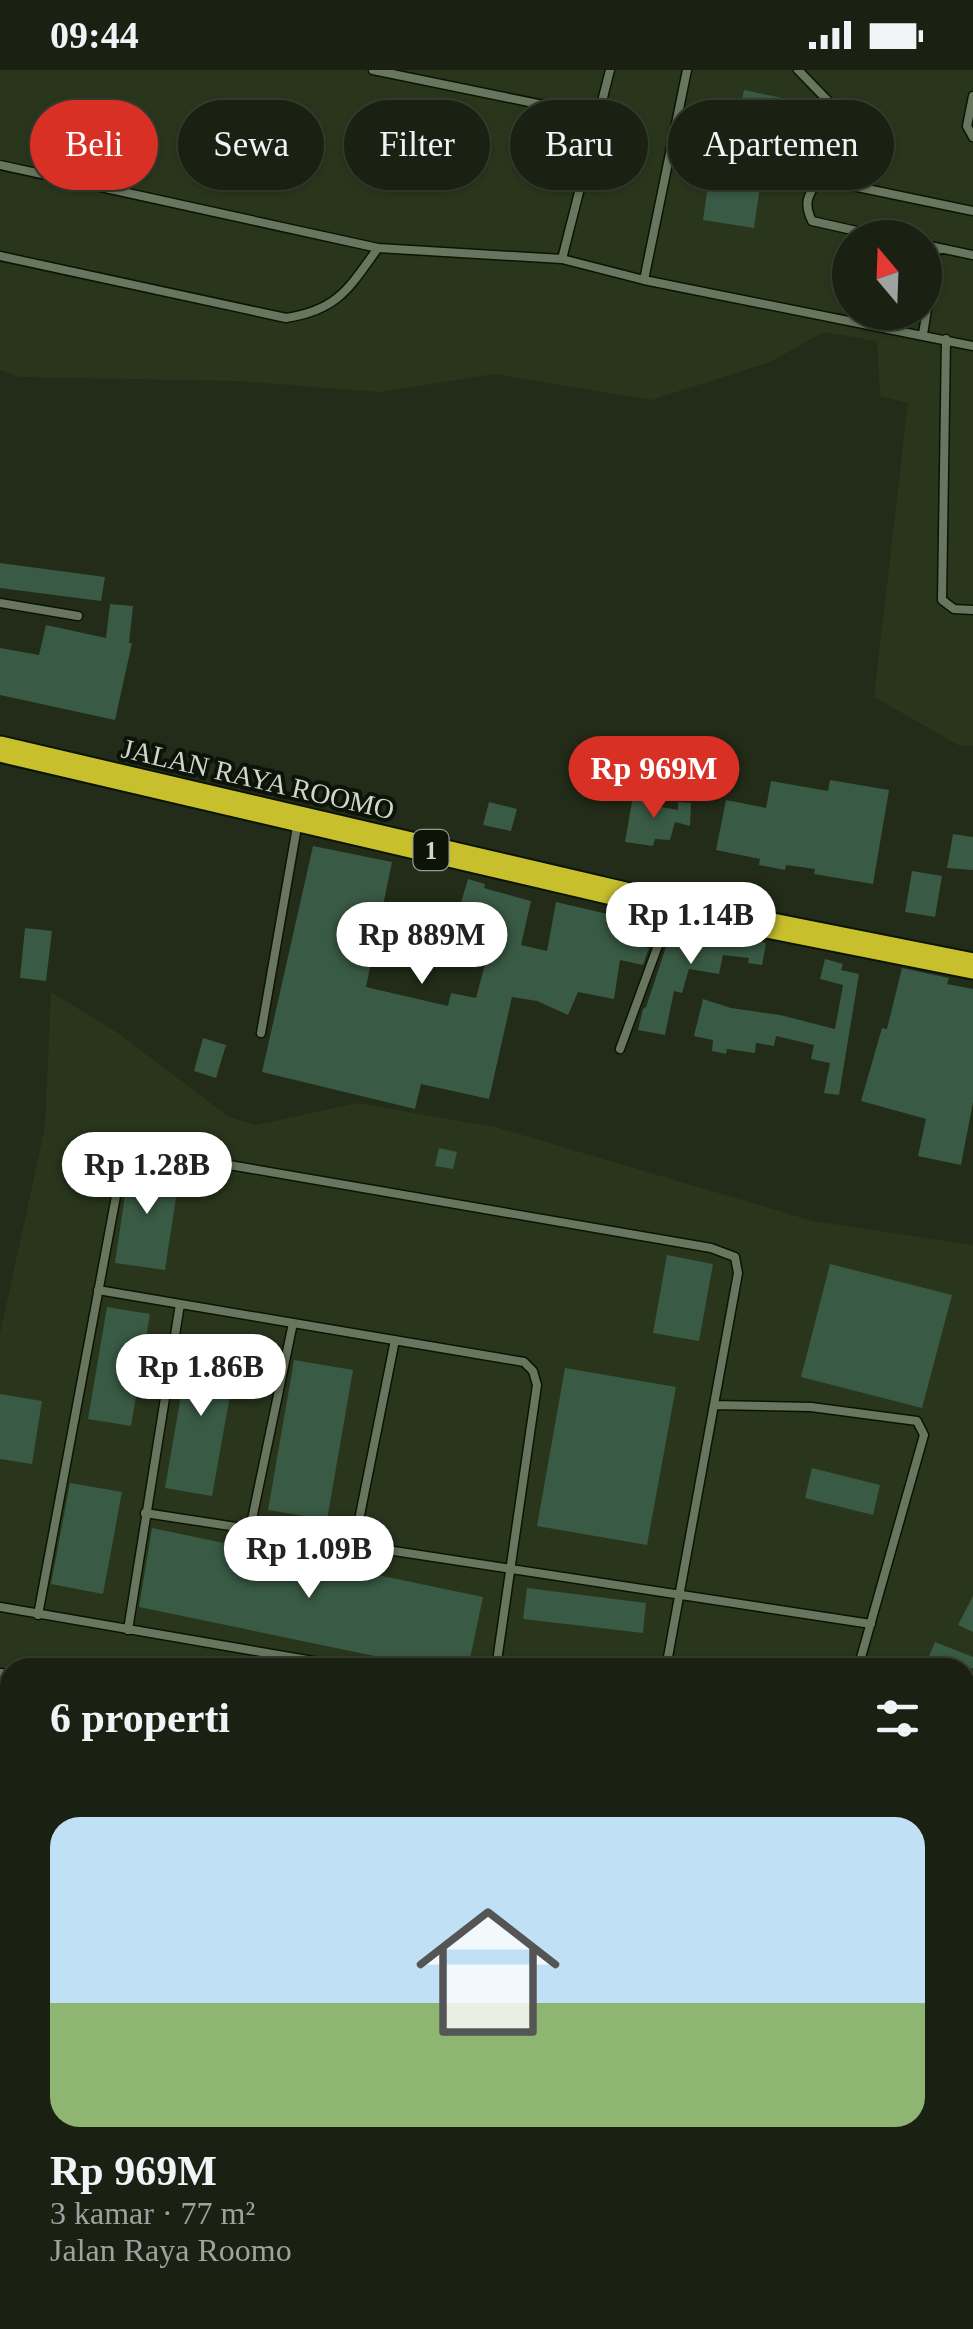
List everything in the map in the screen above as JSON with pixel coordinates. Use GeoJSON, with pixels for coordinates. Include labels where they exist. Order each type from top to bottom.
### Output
{"type":"FeatureCollection","features":[{"type":"Feature","properties":{"kind":"highway","name":"JALAN RAYA ROOMO"},"geometry":{"type":"LineString","coordinates":[[0,750],[672,906],[973,966]]}},
{"type":"Feature","properties":{"kind":"lane"},"geometry":{"type":"LineString","coordinates":[[373,70],[519,100]]}},
{"type":"Feature","properties":{"kind":"lane"},"geometry":{"type":"LineString","coordinates":[[602,100],[610,70]]}},
{"type":"Feature","properties":{"kind":"lane"},"geometry":{"type":"LineString","coordinates":[[644,280],[687,70]]}},
{"type":"Feature","properties":{"kind":"lane"},"geometry":{"type":"LineString","coordinates":[[798,70],[827,100]]}},
{"type":"Feature","properties":{"kind":"lane"},"geometry":{"type":"LineString","coordinates":[[973,96],[967,126],[973,137]]}},
{"type":"Feature","properties":{"kind":"lane"},"geometry":{"type":"LineString","coordinates":[[0,165],[378,248],[562,259],[644,280],[973,346]]}},
{"type":"Feature","properties":{"kind":"lane"},"geometry":{"type":"LineString","coordinates":[[832,226],[812,222],[806,208],[807,196],[819,179],[973,211]]}},
{"type":"Feature","properties":{"kind":"lane"},"geometry":{"type":"LineString","coordinates":[[562,259],[579,190]]}},
{"type":"Feature","properties":{"kind":"lane"},"geometry":{"type":"LineString","coordinates":[[0,256],[286,318],[314,314],[344,296],[378,248]]}},
{"type":"Feature","properties":{"kind":"lane"},"geometry":{"type":"LineString","coordinates":[[942,249],[973,254]]}},
{"type":"Feature","properties":{"kind":"lane"},"geometry":{"type":"LineString","coordinates":[[923,334],[924,330]]}},
{"type":"Feature","properties":{"kind":"lane"},"geometry":{"type":"LineString","coordinates":[[946,340],[942,600],[954,609],[973,610]]}},
{"type":"Feature","properties":{"kind":"lane"},"geometry":{"type":"LineString","coordinates":[[0,603],[78,616]]}},
{"type":"Feature","properties":{"kind":"lane"},"geometry":{"type":"LineString","coordinates":[[261,1033],[298,821]]}},
{"type":"Feature","properties":{"kind":"lane"},"geometry":{"type":"LineString","coordinates":[[620,1049],[672,906]]}},
{"type":"Feature","properties":{"kind":"lane"},"geometry":{"type":"LineString","coordinates":[[38,1614],[122,1164],[135,1155],[154,1152],[712,1248],[734,1257],[738,1273],[668,1658]]}},
{"type":"Feature","properties":{"kind":"lane"},"geometry":{"type":"LineString","coordinates":[[98,1290],[524,1362],[538,1385],[498,1658]]}},
{"type":"Feature","properties":{"kind":"lane"},"geometry":{"type":"LineString","coordinates":[[128,1630],[180,1304]]}},
{"type":"Feature","properties":{"kind":"lane"},"geometry":{"type":"LineString","coordinates":[[250,1528],[293,1323]]}},
{"type":"Feature","properties":{"kind":"lane"},"geometry":{"type":"LineString","coordinates":[[354,1544],[395,1340]]}},
{"type":"Feature","properties":{"kind":"lane"},"geometry":{"type":"LineString","coordinates":[[714,1405],[811,1407],[920,1424],[924,1435],[861,1658]]}},
{"type":"Feature","properties":{"kind":"lane"},"geometry":{"type":"LineString","coordinates":[[145,1513],[871,1624]]}},
{"type":"Feature","properties":{"kind":"lane"},"geometry":{"type":"LineString","coordinates":[[0,1607],[295,1658]]}},
{"type":"Feature","properties":{"kind":"shaded area"},"geometry":{"type":"Polygon","coordinates":[[[0,70],[973,70],[973,746],[960,746],[874,697],[908,403],[880,396],[877,341],[824,332],[770,362],[651,400],[495,374],[380,392],[238,381],[20,377],[0,370],[0,70]]]}},
{"type":"Feature","properties":{"kind":"shaded area"},"geometry":{"type":"Polygon","coordinates":[[[51,992],[118,1033],[229,1117],[256,1125],[357,1103],[495,1127],[813,1221],[973,1245],[973,1658],[0,1658],[0,1334],[45,1127],[51,992]]]}},
{"type":"Feature","properties":{"kind":"building"},"geometry":{"type":"Polygon","coordinates":[[[744,90],[792,100],[742,100],[744,90]]]}},
{"type":"Feature","properties":{"kind":"building"},"geometry":{"type":"Polygon","coordinates":[[[707,190],[759,190],[754,228],[703,220],[707,190]]]}},
{"type":"Feature","properties":{"kind":"building"},"geometry":{"type":"Polygon","coordinates":[[[0,563],[105,577],[101,601],[0,588],[0,563]]]}},
{"type":"Feature","properties":{"kind":"building"},"geometry":{"type":"Polygon","coordinates":[[[110,604],[133,606],[132,643],[115,720],[0,695],[0,648],[39,655],[46,625],[106,638],[110,604]]]}},
{"type":"Feature","properties":{"kind":"building"},"geometry":{"type":"Polygon","coordinates":[[[830,780],[889,790],[873,884],[814,874],[815,869],[786,865],[785,870],[759,865],[760,859],[716,850],[726,800],[766,808],[771,781],[828,791],[830,780]]]}},
{"type":"Feature","properties":{"kind":"building"},"geometry":{"type":"Polygon","coordinates":[[[634,790],[646,792],[644,804],[678,810],[678,802],[691,803],[690,826],[675,822],[670,840],[655,839],[653,846],[625,842],[634,790]]]}},
{"type":"Feature","properties":{"kind":"building"},"geometry":{"type":"Polygon","coordinates":[[[489,802],[517,809],[511,831],[483,825],[489,802]]]}},
{"type":"Feature","properties":{"kind":"building"},"geometry":{"type":"Polygon","coordinates":[[[953,834],[973,837],[973,870],[947,868],[953,834]]]}},
{"type":"Feature","properties":{"kind":"building"},"geometry":{"type":"Polygon","coordinates":[[[313,846],[392,862],[366,987],[448,1006],[451,993],[476,998],[493,934],[455,923],[468,879],[485,884],[484,888],[531,901],[521,945],[547,951],[556,902],[646,923],[639,946],[649,948],[643,965],[620,960],[614,999],[578,992],[568,1015],[537,1001],[512,997],[489,1099],[421,1084],[415,1109],[262,1072],[313,846]]]}},
{"type":"Feature","properties":{"kind":"building"},"geometry":{"type":"Polygon","coordinates":[[[912,871],[942,876],[935,917],[905,912],[912,871]]]}},
{"type":"Feature","properties":{"kind":"building"},"geometry":{"type":"Polygon","coordinates":[[[674,923],[766,943],[762,965],[748,963],[749,958],[723,955],[719,974],[689,969],[682,993],[674,991],[665,1035],[638,1030],[643,1009],[674,923]]]}},
{"type":"Feature","properties":{"kind":"building"},"geometry":{"type":"Polygon","coordinates":[[[25,928],[52,931],[46,981],[20,978],[25,928]]]}},
{"type":"Feature","properties":{"kind":"building"},"geometry":{"type":"Polygon","coordinates":[[[825,959],[843,964],[841,970],[859,974],[839,1095],[824,1093],[830,1063],[811,1059],[814,1045],[776,1036],[774,1046],[756,1043],[755,1053],[727,1049],[726,1054],[712,1051],[713,1040],[694,1036],[703,999],[835,1029],[843,985],[820,979],[825,959]]]}},
{"type":"Feature","properties":{"kind":"building"},"geometry":{"type":"Polygon","coordinates":[[[902,968],[949,978],[947,984],[973,989],[973,1102],[961,1165],[918,1156],[926,1119],[861,1101],[882,1028],[887,1029],[902,968]]]}},
{"type":"Feature","properties":{"kind":"building"},"geometry":{"type":"Polygon","coordinates":[[[203,1038],[226,1045],[216,1078],[194,1071],[203,1038]]]}},
{"type":"Feature","properties":{"kind":"building"},"geometry":{"type":"Polygon","coordinates":[[[439,1148],[457,1152],[453,1169],[435,1166],[439,1148]]]}},
{"type":"Feature","properties":{"kind":"building"},"geometry":{"type":"Polygon","coordinates":[[[73,1151],[101,1155],[97,1184],[69,1180],[73,1151]]]}},
{"type":"Feature","properties":{"kind":"building"},"geometry":{"type":"Polygon","coordinates":[[[134,1165],[180,1171],[165,1270],[115,1263],[129,1168],[134,1165]]]}},
{"type":"Feature","properties":{"kind":"building"},"geometry":{"type":"Polygon","coordinates":[[[667,1255],[713,1264],[699,1341],[653,1333],[667,1255]]]}},
{"type":"Feature","properties":{"kind":"building"},"geometry":{"type":"Polygon","coordinates":[[[830,1264],[952,1295],[922,1408],[801,1377],[830,1264]]]}},
{"type":"Feature","properties":{"kind":"building"},"geometry":{"type":"Polygon","coordinates":[[[107,1307],[150,1314],[131,1426],[88,1419],[107,1307]]]}},
{"type":"Feature","properties":{"kind":"building"},"geometry":{"type":"Polygon","coordinates":[[[190,1343],[238,1351],[212,1496],[165,1488],[190,1343]]]}},
{"type":"Feature","properties":{"kind":"building"},"geometry":{"type":"Polygon","coordinates":[[[294,1360],[353,1370],[327,1520],[268,1510],[294,1360]]]}},
{"type":"Feature","properties":{"kind":"building"},"geometry":{"type":"Polygon","coordinates":[[[565,1368],[676,1387],[647,1545],[537,1526],[565,1368]]]}},
{"type":"Feature","properties":{"kind":"building"},"geometry":{"type":"Polygon","coordinates":[[[0,1394],[42,1401],[32,1464],[0,1459],[0,1394]]]}},
{"type":"Feature","properties":{"kind":"building"},"geometry":{"type":"Polygon","coordinates":[[[812,1468],[880,1485],[873,1515],[805,1498],[812,1468]]]}},
{"type":"Feature","properties":{"kind":"building"},"geometry":{"type":"Polygon","coordinates":[[[70,1483],[122,1492],[103,1594],[51,1584],[70,1483]]]}},
{"type":"Feature","properties":{"kind":"building"},"geometry":{"type":"Polygon","coordinates":[[[152,1528],[483,1597],[470,1658],[384,1658],[139,1607],[152,1528]]]}},
{"type":"Feature","properties":{"kind":"building"},"geometry":{"type":"Polygon","coordinates":[[[527,1588],[646,1603],[643,1633],[523,1619],[527,1588]]]}},
{"type":"Feature","properties":{"kind":"building"},"geometry":{"type":"Polygon","coordinates":[[[973,1596],[973,1632],[958,1625],[973,1596]]]}},
{"type":"Feature","properties":{"kind":"building"},"geometry":{"type":"Polygon","coordinates":[[[935,1642],[973,1657],[973,1658],[928,1658],[935,1642]]]}}]}
